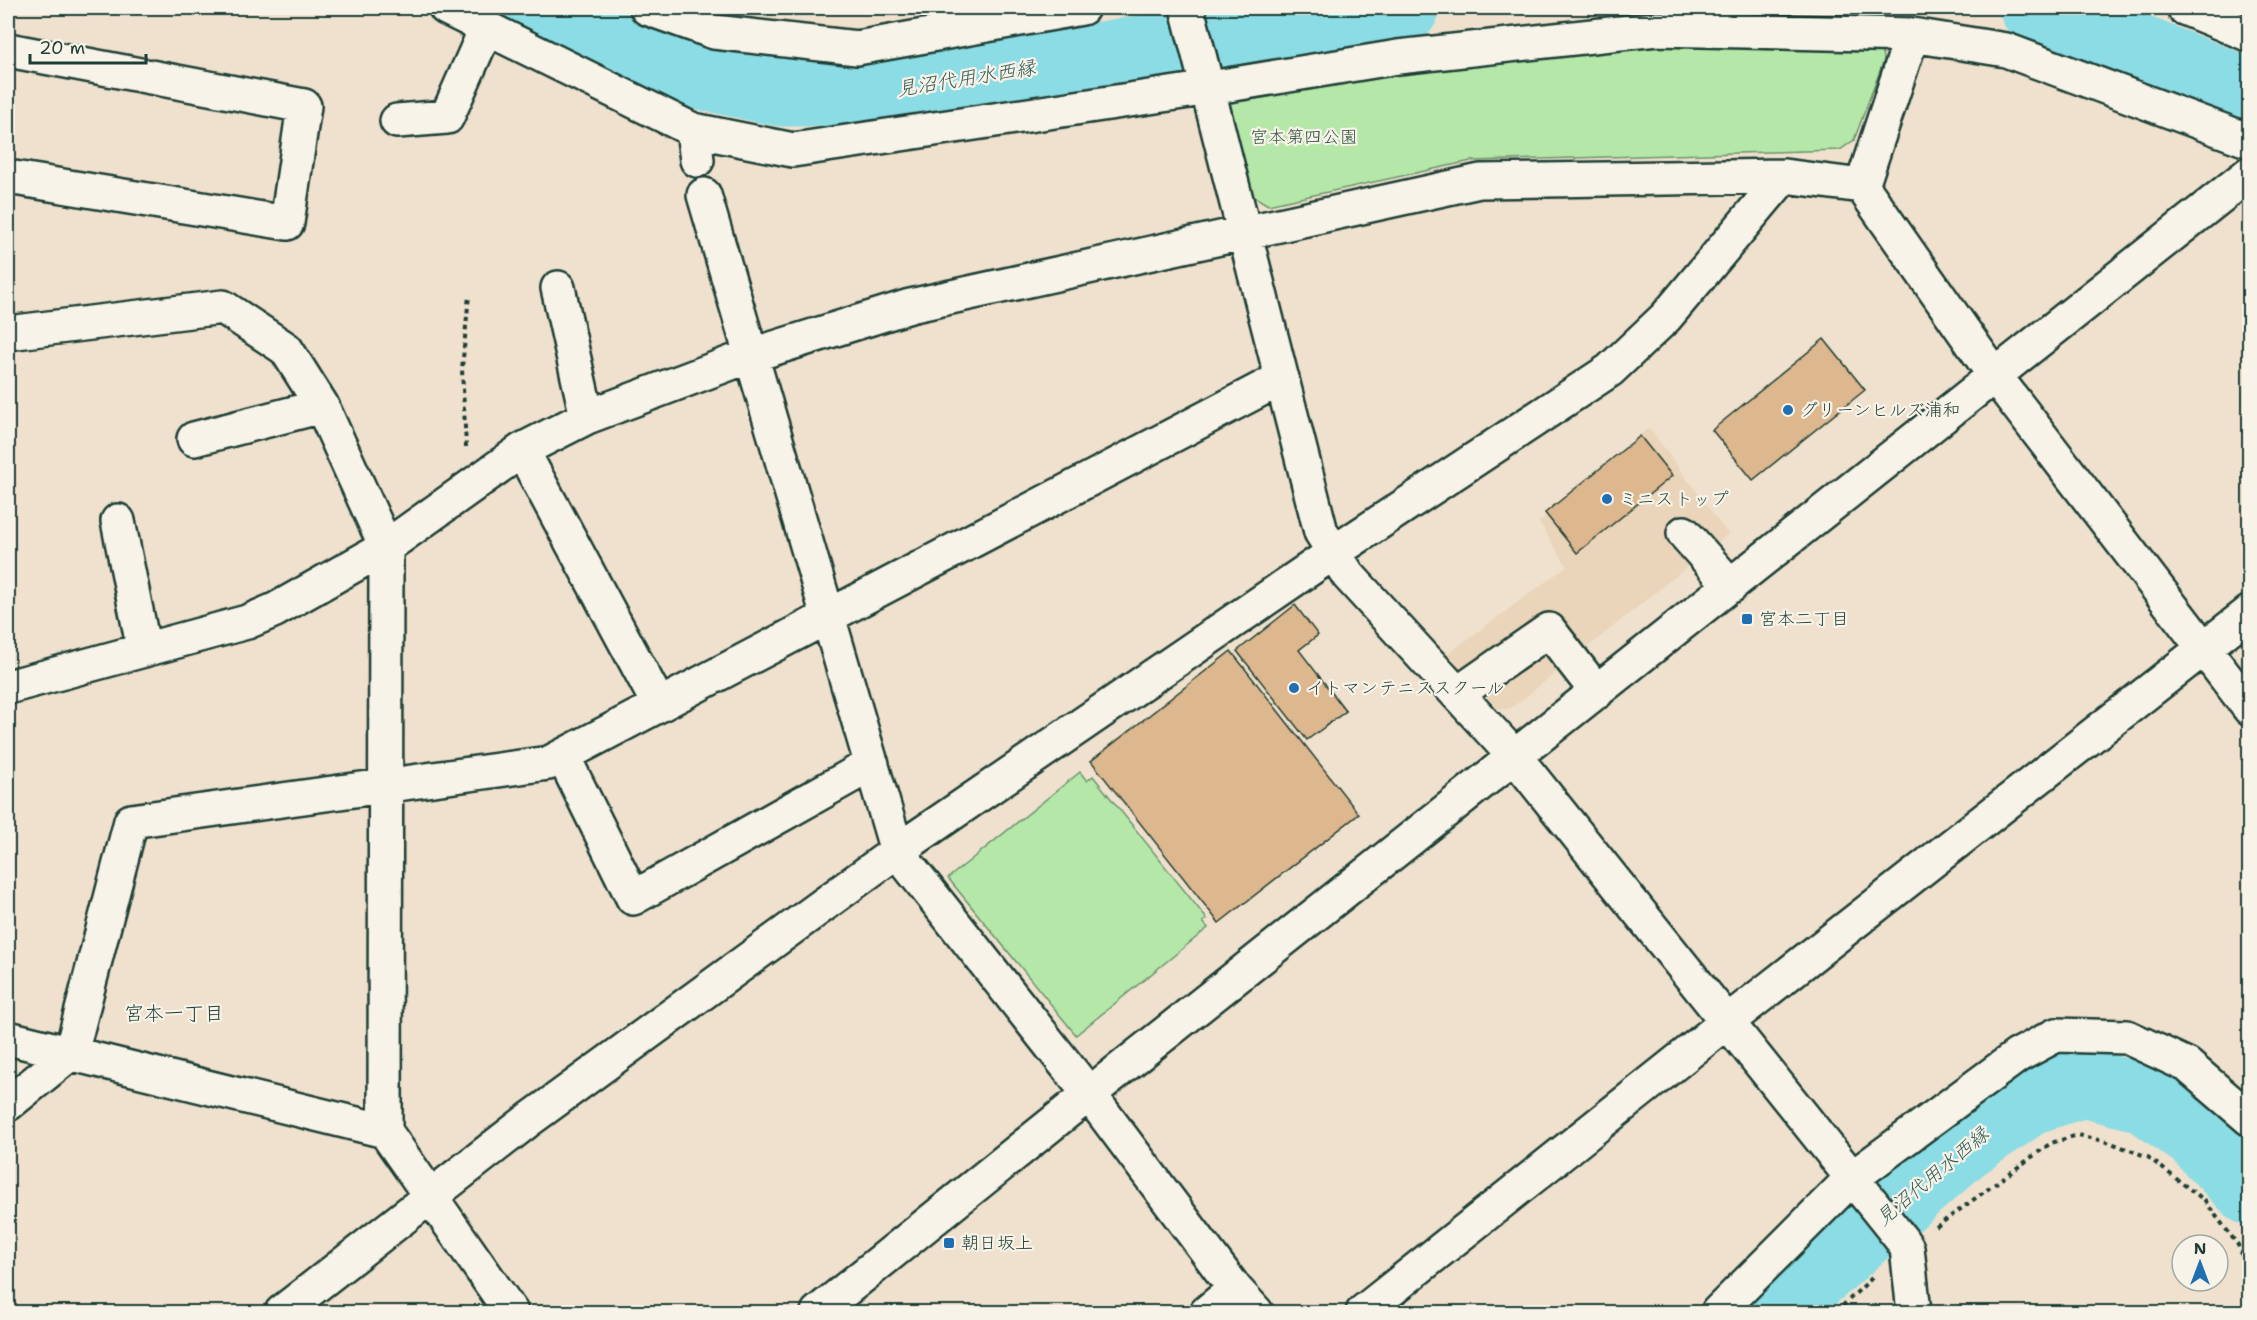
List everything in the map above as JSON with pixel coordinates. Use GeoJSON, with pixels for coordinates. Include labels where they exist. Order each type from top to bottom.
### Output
{"type":"FeatureCollection","features":[{"type":"Feature","properties":{"kind":"street"},"geometry":{"type":"LineString","coordinates":[[446,8],[695,145],[793,150],[1208,80],[1657,29],[1912,35],[2006,50],[2250,141]]}},
{"type":"Feature","properties":{"kind":"street"},"geometry":{"type":"LineString","coordinates":[[647,8],[714,32],[856,48],[1082,8]]}},
{"type":"Feature","properties":{"kind":"street"},"geometry":{"type":"LineString","coordinates":[[1187,8],[1208,80],[1321,532],[1348,575],[1516,758],[1904,1243],[1914,1312]]}},
{"type":"Feature","properties":{"kind":"street"},"geometry":{"type":"LineString","coordinates":[[2184,8],[2250,35]]}},
{"type":"Feature","properties":{"kind":"street"},"geometry":{"type":"LineString","coordinates":[[398,121],[447,117],[486,29]]}},
{"type":"Feature","properties":{"kind":"street"},"geometry":{"type":"LineString","coordinates":[[1862,186],[1912,35]]}},
{"type":"Feature","properties":{"kind":"street"},"geometry":{"type":"LineString","coordinates":[[8,50],[304,106],[287,224],[8,177]]}},
{"type":"Feature","properties":{"kind":"street"},"geometry":{"type":"LineString","coordinates":[[818,1312],[1089,1094],[1516,758],[2250,173]]}},
{"type":"Feature","properties":{"kind":"street"},"geometry":{"type":"LineString","coordinates":[[282,1312],[526,1122],[897,851],[1333,553],[1610,370],[1666,317],[1784,176]]}},
{"type":"Feature","properties":{"kind":"street"},"geometry":{"type":"LineString","coordinates":[[8,687],[247,622],[275,610],[386,547],[522,450],[586,417],[752,355],[910,306],[1480,181],[1784,176],[1862,186],[1995,376],[2250,709]]}},
{"type":"Feature","properties":{"kind":"street"},"geometry":{"type":"LineString","coordinates":[[704,195],[897,851],[1089,1094],[1245,1301],[1207,1312]]}},
{"type":"Feature","properties":{"kind":"street"},"geometry":{"type":"LineString","coordinates":[[558,288],[586,417]]}},
{"type":"Feature","properties":{"kind":"street"},"geometry":{"type":"LineString","coordinates":[[8,333],[223,307],[286,349],[322,405],[386,547],[385,1131],[511,1312]]}},
{"type":"Feature","properties":{"kind":"street"},"geometry":{"type":"LineString","coordinates":[[8,1104],[71,1053],[131,821],[549,763],[1282,378]]}},
{"type":"Feature","properties":{"kind":"street"},"geometry":{"type":"LineString","coordinates":[[194,439],[322,405]]}},
{"type":"Feature","properties":{"kind":"street"},"geometry":{"type":"LineString","coordinates":[[522,450],[659,705]]}},
{"type":"Feature","properties":{"kind":"street"},"geometry":{"type":"LineString","coordinates":[[118,521],[144,650]]}},
{"type":"Feature","properties":{"kind":"street"},"geometry":{"type":"LineString","coordinates":[[1684,533],[1731,586]]}},
{"type":"Feature","properties":{"kind":"street"},"geometry":{"type":"LineString","coordinates":[[1364,1312],[2250,612]]}},
{"type":"Feature","properties":{"kind":"street"},"geometry":{"type":"LineString","coordinates":[[1457,694],[1549,630],[1597,692]]}},
{"type":"Feature","properties":{"kind":"street"},"geometry":{"type":"LineString","coordinates":[[563,756],[633,898],[872,764]]}},
{"type":"Feature","properties":{"kind":"street"},"geometry":{"type":"LineString","coordinates":[[1718,1312],[1857,1184],[2017,1056],[2056,1035],[2127,1037],[2187,1065],[2250,1119]]}},
{"type":"Feature","properties":{"kind":"street"},"geometry":{"type":"LineString","coordinates":[[8,1038],[385,1131]]}},
{"type":"Feature","properties":{"kind":"path"},"geometry":{"type":"LineString","coordinates":[[468,488],[462,369],[469,295]]}},
{"type":"Feature","properties":{"kind":"path"},"geometry":{"type":"LineString","coordinates":[[1904,1243],[2051,1143],[2078,1135],[2111,1143],[2148,1158],[2204,1200],[2238,1245],[2250,1277]]}},
{"type":"Feature","properties":{"kind":"shaded area"},"geometry":{"type":"Polygon","coordinates":[[[1649,428],[1728,534],[1518,703],[1508,709],[1498,709],[1445,656],[1567,566],[1539,522],[1649,428]]]}},
{"type":"Feature","properties":{"kind":"green space","name":"宮本第四公園"},"geometry":{"type":"Polygon","coordinates":[[[1714,41],[1879,45],[1884,60],[1854,140],[1840,150],[1471,161],[1268,205],[1253,196],[1228,102],[1237,88],[1397,64],[1714,41]]]}},
{"type":"Feature","properties":{"kind":"green space"},"geometry":{"type":"Polygon","coordinates":[[[1080,772],[1087,781],[1093,776],[1207,919],[1203,922],[1208,928],[1076,1035],[948,878],[1080,772]]]}},
{"type":"Feature","properties":{"kind":"building","name":"グリーンヒルズ浦和"},"geometry":{"type":"Polygon","coordinates":[[[1824,339],[1865,390],[1753,480],[1712,430],[1824,339]]]}},
{"type":"Feature","properties":{"kind":"building"},"geometry":{"type":"Polygon","coordinates":[[[1640,436],[1672,476],[1577,553],[1545,513],[1640,436]]]}},
{"type":"Feature","properties":{"kind":"building"},"geometry":{"type":"Polygon","coordinates":[[[1295,605],[1318,635],[1299,650],[1346,711],[1307,740],[1237,651],[1295,605]]]}},
{"type":"Feature","properties":{"kind":"building"},"geometry":{"type":"Polygon","coordinates":[[[1231,651],[1359,814],[1219,923],[1091,761],[1231,651]]]}},
{"type":"Feature","properties":{"kind":"waterway","name":"見沼代用水西縁"},"geometry":{"type":"LineString","coordinates":[[538,8],[586,34],[681,71],[781,92],[875,92],[1405,8]]}},
{"type":"Feature","properties":{"kind":"waterway","name":"見沼代用水西縁"},"geometry":{"type":"LineString","coordinates":[[2034,8],[2250,93]]}},
{"type":"Feature","properties":{"kind":"waterway","name":"見沼代用水西縁"},"geometry":{"type":"LineString","coordinates":[[1782,1312],[1805,1285],[1962,1147],[2031,1100],[2083,1083],[2144,1098],[2197,1136],[2250,1191]]}},
{"type":"Feature","properties":{"kind":"place","name":"グリーンヒルズ浦和"},"geometry":{"type":"Point","coordinates":[1788,410]}},
{"type":"Feature","properties":{"kind":"place","name":"ミニストップ"},"geometry":{"type":"Point","coordinates":[1607,499]}},
{"type":"Feature","properties":{"kind":"place","name":"宮本二丁目"},"geometry":{"type":"Point","coordinates":[1747,619]}},
{"type":"Feature","properties":{"kind":"place","name":"イトマンテニススクール"},"geometry":{"type":"Point","coordinates":[1294,688]}},
{"type":"Feature","properties":{"kind":"place","name":"朝日坂上"},"geometry":{"type":"Point","coordinates":[949,1243]}},
{"type":"Feature","properties":{"kind":"district","name":"宮本一丁目"},"geometry":{"type":"Point","coordinates":[174,1013]}}]}
